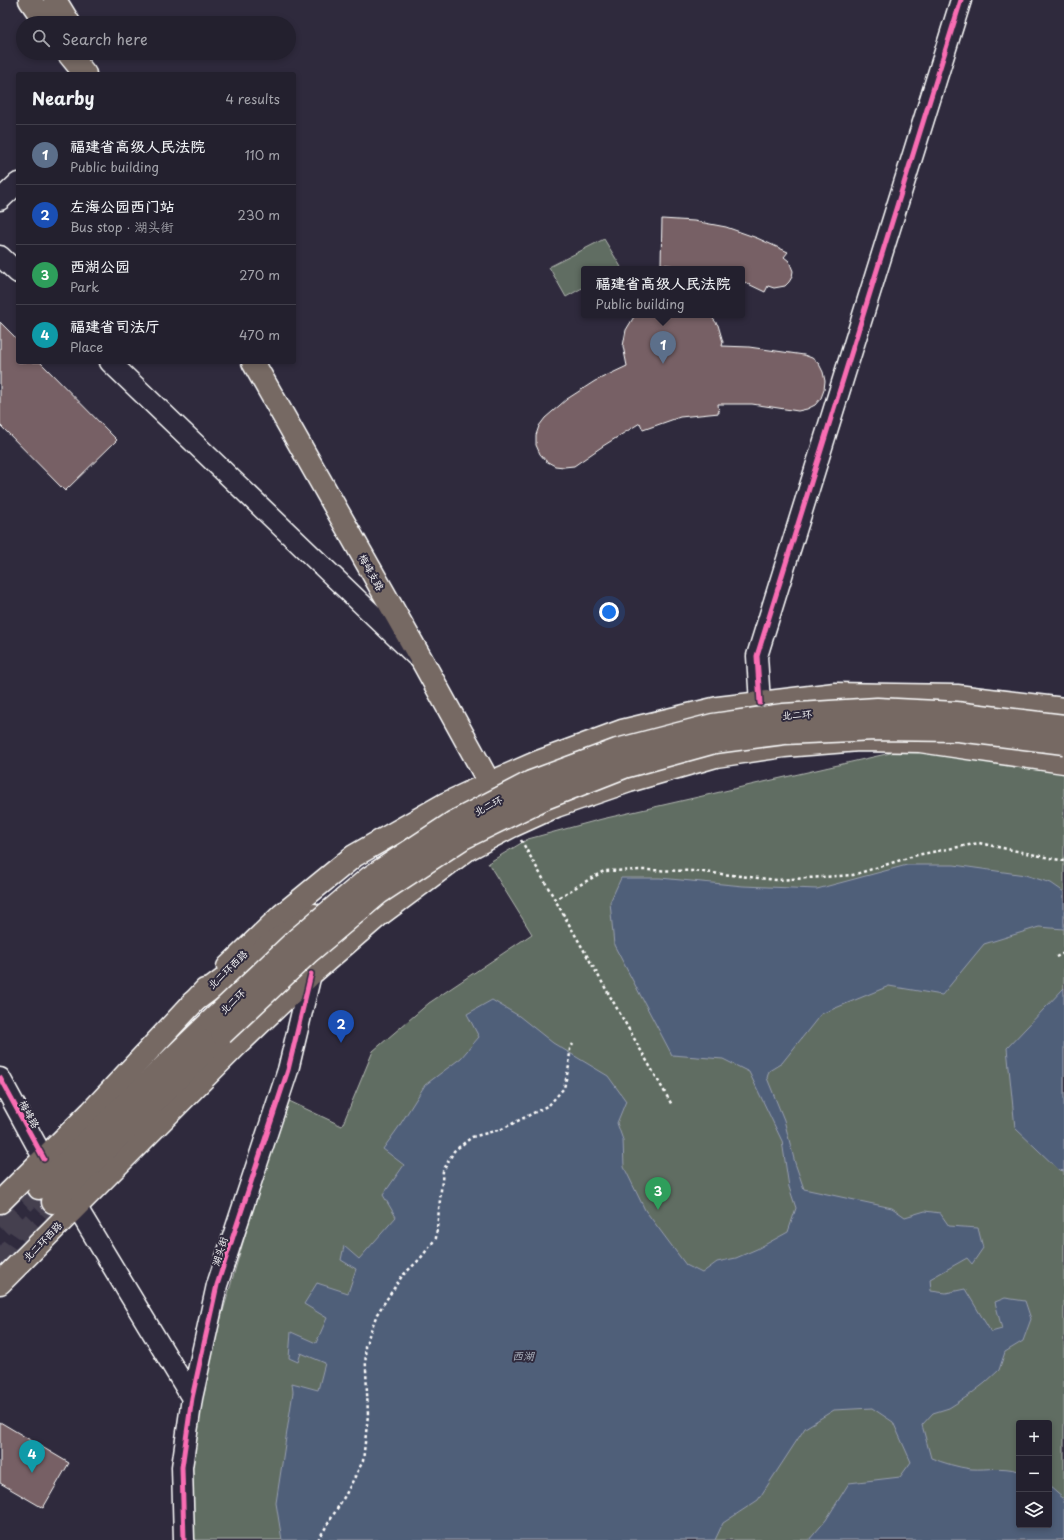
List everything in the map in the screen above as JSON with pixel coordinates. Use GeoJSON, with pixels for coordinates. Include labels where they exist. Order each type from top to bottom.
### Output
{"type":"FeatureCollection","features":[{"type":"Feature","properties":{"kind":"main road"},"geometry":{"type":"LineString","coordinates":[[30,0],[41,16]]}},
{"type":"Feature","properties":{"kind":"main road"},"geometry":{"type":"LineString","coordinates":[[55,0],[65,16]]}},
{"type":"Feature","properties":{"kind":"main road"},"geometry":{"type":"LineString","coordinates":[[74,60],[83,72]]}},
{"type":"Feature","properties":{"kind":"main road"},"geometry":{"type":"LineString","coordinates":[[86,60],[92,72]]}},
{"type":"Feature","properties":{"kind":"main road","name":"梅峰支路"},"geometry":{"type":"LineString","coordinates":[[254,364],[490,783]]}},
{"type":"Feature","properties":{"kind":"main road","name":"北二环西路"},"geometry":{"type":"LineString","coordinates":[[0,1202],[91,1112],[192,1003],[282,915],[354,856],[445,804],[490,783],[538,762],[622,731],[718,708],[836,694],[957,696],[1064,709]]}},
{"type":"Feature","properties":{"kind":"main road","name":"北二环"},"geometry":{"type":"LineString","coordinates":[[46,1195],[216,1027],[297,939],[369,878],[454,822],[532,782],[617,750],[713,725],[783,715],[877,709],[956,713],[1064,726]]}},
{"type":"Feature","properties":{"kind":"main road","name":"北二环"},"geometry":{"type":"LineString","coordinates":[[216,1027],[309,952],[378,893],[463,838],[545,798],[624,767],[716,742],[784,733],[876,729],[958,730],[1064,743]]}},
{"type":"Feature","properties":{"kind":"main road","name":"北二环西路"},"geometry":{"type":"LineString","coordinates":[[0,1283],[234,1048],[311,974],[378,916],[468,849],[512,826],[556,806],[629,781],[716,756],[784,746],[859,740],[920,741],[1064,762]]}},
{"type":"Feature","properties":{"kind":"main road"},"geometry":{"type":"LineString","coordinates":[[490,783],[512,826]]}},
{"type":"Feature","properties":{"kind":"main road"},"geometry":{"type":"LineString","coordinates":[[192,1003],[279,938],[369,878]]}},
{"type":"Feature","properties":{"kind":"street"},"geometry":{"type":"LineString","coordinates":[[760,703],[757,656],[961,0]]}},
{"type":"Feature","properties":{"kind":"street"},"geometry":{"type":"LineString","coordinates":[[0,200],[16,184]]}},
{"type":"Feature","properties":{"kind":"street"},"geometry":{"type":"LineString","coordinates":[[0,256],[16,271]]}},
{"type":"Feature","properties":{"kind":"street"},"geometry":{"type":"LineString","coordinates":[[112,364],[424,664]]}},
{"type":"Feature","properties":{"kind":"street","name":"湖头街"},"geometry":{"type":"LineString","coordinates":[[184,1540],[182,1467],[192,1398],[217,1285],[288,1070],[311,974]]}},
{"type":"Feature","properties":{"kind":"street","name":"梅峰路"},"geometry":{"type":"LineString","coordinates":[[0,1078],[44,1159]]}},
{"type":"Feature","properties":{"kind":"street"},"geometry":{"type":"LineString","coordinates":[[76,1206],[192,1398]]}},
{"type":"Feature","properties":{"kind":"path"},"geometry":{"type":"LineString","coordinates":[[512,826],[672,1105]]}},
{"type":"Feature","properties":{"kind":"path"},"geometry":{"type":"LineString","coordinates":[[554,900],[604,871],[694,871],[777,880],[854,875],[917,855],[979,843],[1064,861]]}},
{"type":"Feature","properties":{"kind":"path"},"geometry":{"type":"LineString","coordinates":[[1056,957],[1064,953]]}},
{"type":"Feature","properties":{"kind":"path"},"geometry":{"type":"LineString","coordinates":[[318,1540],[346,1494],[363,1461],[368,1414],[365,1346],[377,1314],[402,1276],[420,1259],[436,1238],[443,1171],[454,1151],[472,1137],[502,1129],[549,1105],[564,1088],[569,1066],[570,1050],[573,1044]]}},
{"type":"Feature","properties":{"kind":"green space"},"geometry":{"type":"Polygon","coordinates":[[[604,239],[620,266],[581,266],[581,289],[566,297],[549,267],[604,239]]]}},
{"type":"Feature","properties":{"kind":"green space"},"geometry":{"type":"Polygon","coordinates":[[[908,749],[1064,772],[1064,1540],[187,1540],[188,1462],[199,1393],[285,1099],[342,1126],[373,1051],[429,1003],[532,934],[488,863],[528,839],[602,819],[908,749]]]}},
{"type":"Feature","properties":{"kind":"water","name":"西湖"},"geometry":{"type":"Polygon","coordinates":[[[907,865],[954,865],[1025,875],[1051,883],[1064,892],[1064,929],[1039,927],[984,944],[942,995],[889,986],[821,1014],[782,1063],[769,1071],[767,1078],[784,1120],[795,1163],[804,1189],[892,1208],[905,1217],[925,1211],[940,1213],[949,1226],[978,1228],[983,1248],[972,1264],[967,1258],[930,1279],[931,1291],[946,1293],[965,1289],[991,1332],[1002,1329],[995,1302],[1005,1298],[1025,1301],[1031,1319],[1023,1341],[1005,1352],[999,1370],[968,1396],[949,1408],[933,1413],[922,1425],[931,1458],[951,1465],[971,1469],[1000,1468],[1016,1471],[1016,1528],[1052,1528],[1052,1489],[1064,1499],[1064,1540],[809,1540],[826,1520],[849,1483],[900,1477],[911,1462],[893,1422],[872,1408],[834,1410],[805,1428],[758,1500],[723,1523],[715,1540],[282,1540],[276,1503],[293,1392],[292,1383],[318,1390],[325,1363],[301,1353],[298,1362],[289,1358],[291,1332],[316,1343],[327,1318],[304,1304],[317,1283],[348,1293],[356,1269],[341,1260],[344,1246],[359,1259],[396,1217],[383,1195],[404,1165],[383,1149],[425,1085],[461,1058],[479,1037],[467,1014],[492,1000],[519,1016],[553,1043],[608,1076],[626,1101],[617,1123],[623,1140],[624,1167],[645,1210],[686,1265],[702,1273],[717,1262],[736,1258],[757,1249],[788,1232],[796,1208],[789,1187],[782,1141],[749,1072],[723,1059],[672,1055],[614,945],[610,902],[621,878],[660,878],[743,886],[817,889],[907,865]]]}},
{"type":"Feature","properties":{"kind":"water"},"geometry":{"type":"Polygon","coordinates":[[[1064,988],[1064,1171],[1059,1170],[1015,1128],[1007,1048],[1064,988]]]}},
{"type":"Feature","properties":{"kind":"building"},"geometry":{"type":"Polygon","coordinates":[[[662,219],[694,221],[726,227],[757,238],[788,252],[784,257],[789,261],[793,271],[792,277],[785,286],[774,288],[768,286],[765,292],[745,282],[745,266],[677,266],[661,264],[662,219]]]}},
{"type":"Feature","properties":{"kind":"building"},"geometry":{"type":"Polygon","coordinates":[[[633,318],[712,318],[718,325],[723,342],[722,346],[749,347],[804,355],[812,358],[819,364],[823,372],[825,381],[824,390],[821,398],[815,405],[807,409],[798,411],[752,404],[718,404],[719,413],[680,417],[643,430],[640,423],[574,466],[555,466],[546,461],[540,454],[536,445],[536,435],[539,426],[545,418],[567,399],[595,381],[627,366],[623,346],[626,330],[633,318]]]}},
{"type":"Feature","properties":{"kind":"building"},"geometry":{"type":"Polygon","coordinates":[[[0,322],[16,338],[16,364],[42,364],[117,440],[65,491],[0,425],[0,322]]]}},
{"type":"Feature","properties":{"kind":"building"},"geometry":{"type":"Polygon","coordinates":[[[0,1422],[69,1463],[43,1508],[0,1483],[0,1422]]]}},
{"type":"Feature","properties":{"kind":"tunnel"},"geometry":{"type":"LineString","coordinates":[[0,1226],[39,1188]]}},
{"type":"Feature","properties":{"kind":"tunnel"},"geometry":{"type":"LineString","coordinates":[[0,1265],[19,1237],[53,1202]]}},
{"type":"Feature","properties":{"kind":"cycle path"},"geometry":{"type":"LineString","coordinates":[[760,703],[757,656],[961,0]]}},
{"type":"Feature","properties":{"kind":"cycle path"},"geometry":{"type":"LineString","coordinates":[[184,1540],[182,1467],[192,1398],[217,1285],[288,1070],[311,974]]}},
{"type":"Feature","properties":{"kind":"cycle path"},"geometry":{"type":"LineString","coordinates":[[0,1078],[44,1159]]}},
{"type":"Feature","properties":{"kind":"place","name":"福建省高级人民法院"},"geometry":{"type":"Point","coordinates":[663,364]}},
{"type":"Feature","properties":{"kind":"place","name":"左海公园西门站"},"geometry":{"type":"Point","coordinates":[341,1043]}},
{"type":"Feature","properties":{"kind":"place","name":"西湖公园"},"geometry":{"type":"Point","coordinates":[658,1210]}},
{"type":"Feature","properties":{"kind":"place","name":"福建省司法厅"},"geometry":{"type":"Point","coordinates":[32,1473]}}]}
